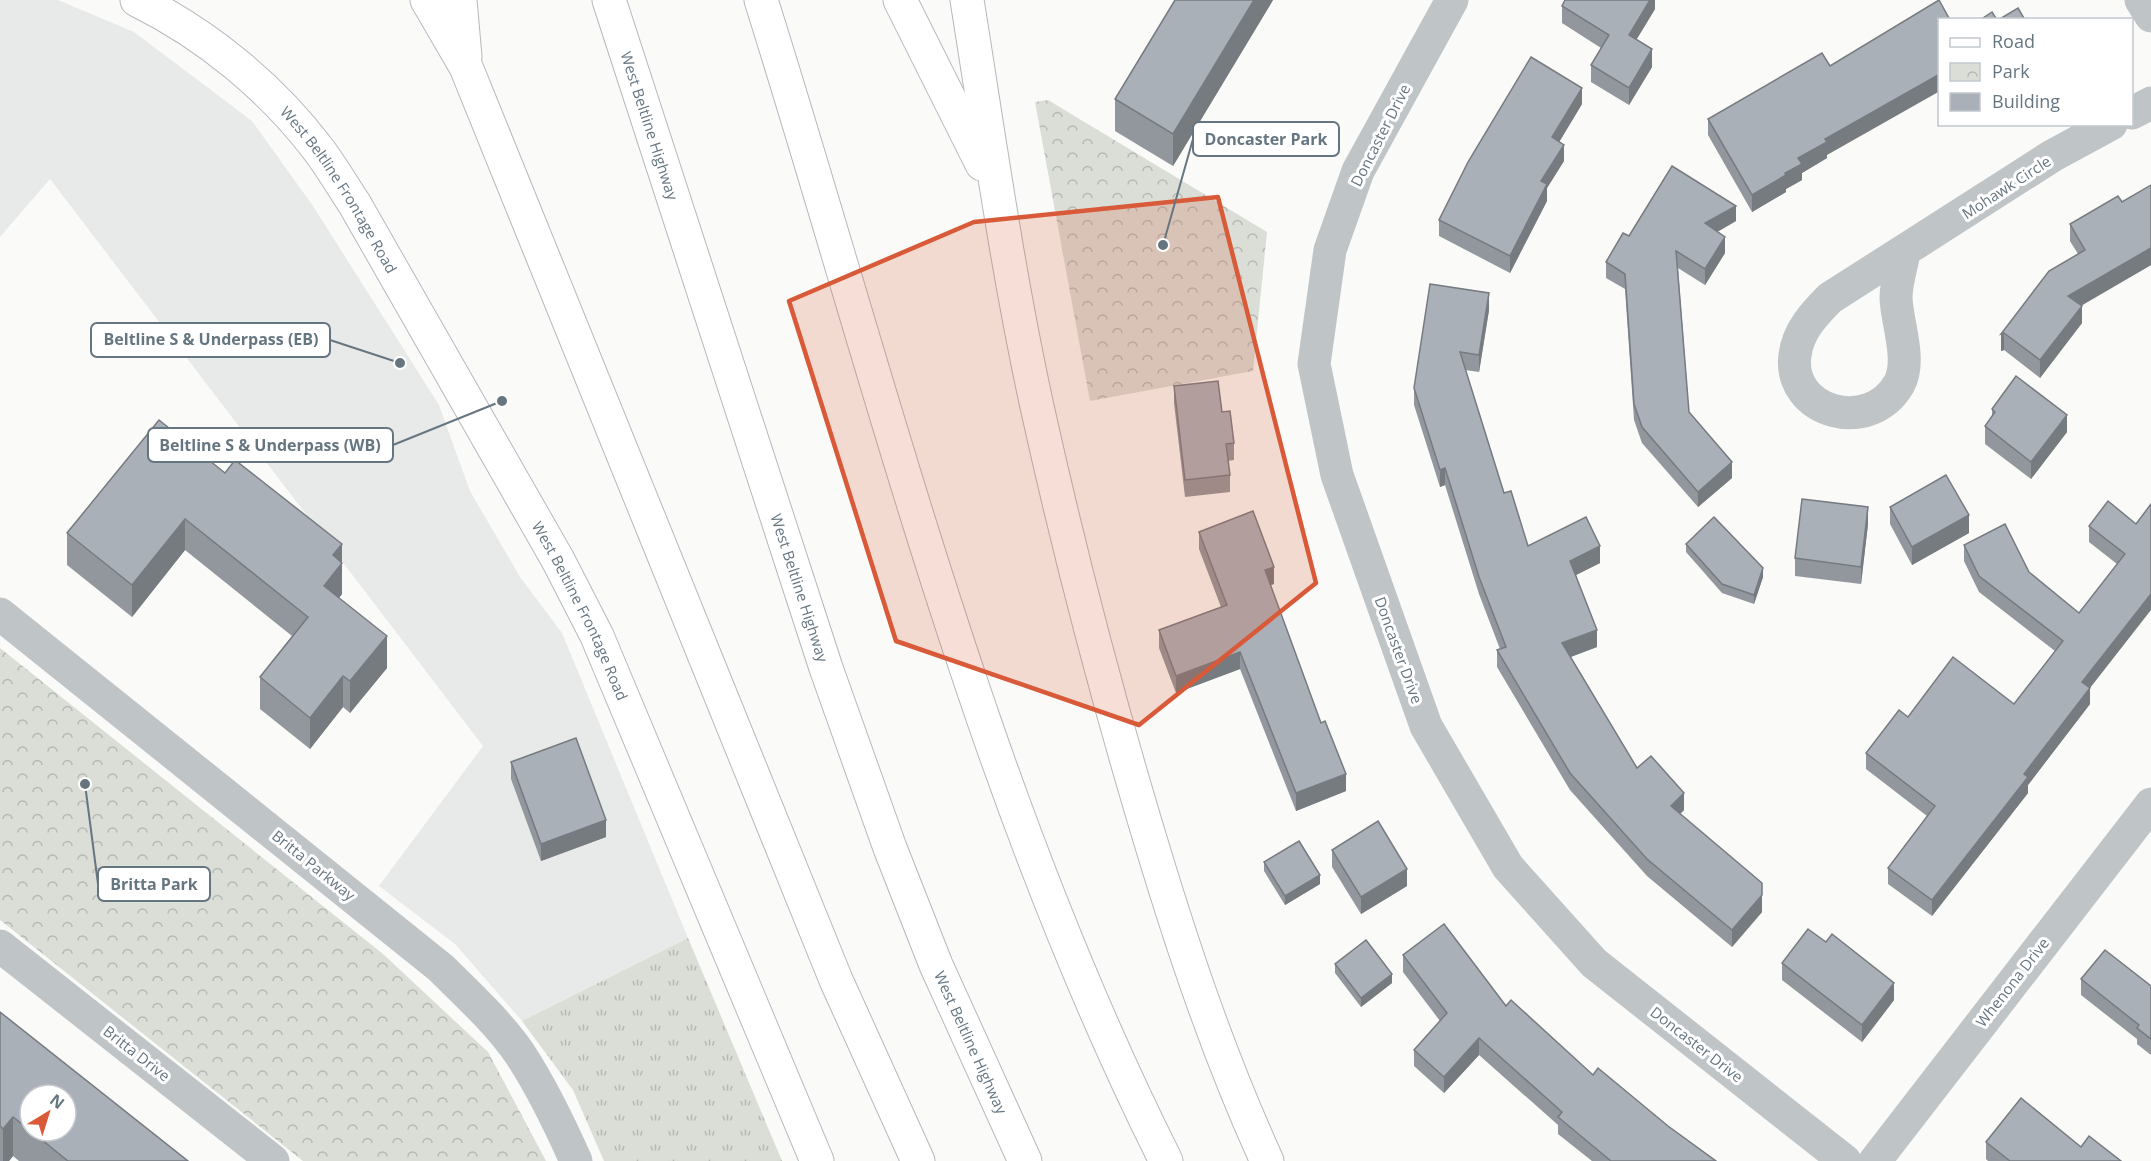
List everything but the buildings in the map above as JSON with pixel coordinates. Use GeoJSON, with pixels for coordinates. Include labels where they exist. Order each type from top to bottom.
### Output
{"type":"FeatureCollection","features":[{"type":"Feature","properties":{"kind":"main road","name":"West Beltline Frontage Road"},"geometry":{"type":"LineString","coordinates":[[137,0],[175,19],[192,31],[225,56],[273,99],[318,149],[354,203],[558,560],[592,627],[817,1161]]}},
{"type":"Feature","properties":{"kind":"main road"},"geometry":{"type":"LineString","coordinates":[[427,0],[466,67],[836,980],[918,1161]]}},
{"type":"Feature","properties":{"kind":"main road"},"geometry":{"type":"LineString","coordinates":[[460,0],[466,67]]}},
{"type":"Feature","properties":{"kind":"main road","name":"West Beltline Highway"},"geometry":{"type":"LineString","coordinates":[[609,0],[826,668],[886,836],[936,965],[1025,1161]]}},
{"type":"Feature","properties":{"kind":"main road"},"geometry":{"type":"LineString","coordinates":[[900,0],[998,195]]}},
{"type":"Feature","properties":{"kind":"main road"},"geometry":{"type":"LineString","coordinates":[[967,0],[998,195],[1037,409],[1098,660],[1161,880],[1246,1116],[1267,1161]]}},
{"type":"Feature","properties":{"kind":"main road"},"geometry":{"type":"LineString","coordinates":[[763,8],[959,651],[1032,854],[1091,1002],[1166,1161]]}},
{"type":"Feature","properties":{"kind":"street","name":"Doncaster Drive"},"geometry":{"type":"LineString","coordinates":[[1452,0],[1358,171],[1330,250],[1314,364],[1337,475],[1426,726],[1508,867],[1594,963],[1845,1161]]}},
{"type":"Feature","properties":{"kind":"street"},"geometry":{"type":"LineString","coordinates":[[2141,0],[2151,16]]}},
{"type":"Feature","properties":{"kind":"street"},"geometry":{"type":"LineString","coordinates":[[2133,112],[2151,103]]}},
{"type":"Feature","properties":{"kind":"street","name":"Mohawk Circle"},"geometry":{"type":"LineString","coordinates":[[1904,253],[1896,295],[1898,324],[1904,355],[1899,383],[1880,404],[1857,414],[1833,412],[1812,401],[1799,380],[1794,356],[1800,336],[1813,315],[1830,297],[1904,253],[2052,156],[2107,126]]}},
{"type":"Feature","properties":{"kind":"street","name":"Britta Parkway"},"geometry":{"type":"LineString","coordinates":[[0,614],[441,968],[489,1016],[519,1054],[566,1137],[576,1161]]}},
{"type":"Feature","properties":{"kind":"street","name":"Whenona Drive"},"geometry":{"type":"LineString","coordinates":[[1875,1161],[2151,804]]}},
{"type":"Feature","properties":{"kind":"street","name":"Britta Drive"},"geometry":{"type":"LineString","coordinates":[[0,946],[273,1161]]}},
{"type":"Feature","properties":{"kind":"highlighted area"},"geometry":{"type":"Polygon","coordinates":[[[1218,197],[1316,583],[1139,725],[896,641],[789,301],[974,222],[1218,197]]]}},
{"type":"Feature","properties":{"kind":"shaded area"},"geometry":{"type":"Polygon","coordinates":[[[0,0],[58,0],[134,32],[252,121],[313,206],[439,405],[470,491],[520,577],[562,633],[688,938],[522,1021],[455,944],[379,886],[483,746],[50,179],[0,237],[0,0]]]}},
{"type":"Feature","properties":{"kind":"green space"},"geometry":{"type":"Polygon","coordinates":[[[1048,100],[1267,232],[1253,371],[1090,401],[1035,102],[1048,100]]]}},
{"type":"Feature","properties":{"kind":"green space"},"geometry":{"type":"Polygon","coordinates":[[[0,648],[383,954],[488,1052],[546,1161],[303,1161],[0,920],[0,648]]]}},
{"type":"Feature","properties":{"kind":"green space"},"geometry":{"type":"Polygon","coordinates":[[[688,938],[782,1161],[604,1161],[573,1090],[522,1021],[688,938]]]}},
{"type":"Feature","properties":{"kind":"place","name":"Doncaster Park"},"geometry":{"type":"Point","coordinates":[1163,245]}},
{"type":"Feature","properties":{"kind":"place","name":"Beltline S & Underpass (EB)"},"geometry":{"type":"Point","coordinates":[400,363]}},
{"type":"Feature","properties":{"kind":"place","name":"Beltline S & Underpass (WB)"},"geometry":{"type":"Point","coordinates":[502,401]}},
{"type":"Feature","properties":{"kind":"place","name":"Britta Park"},"geometry":{"type":"Point","coordinates":[85,784]}}]}
